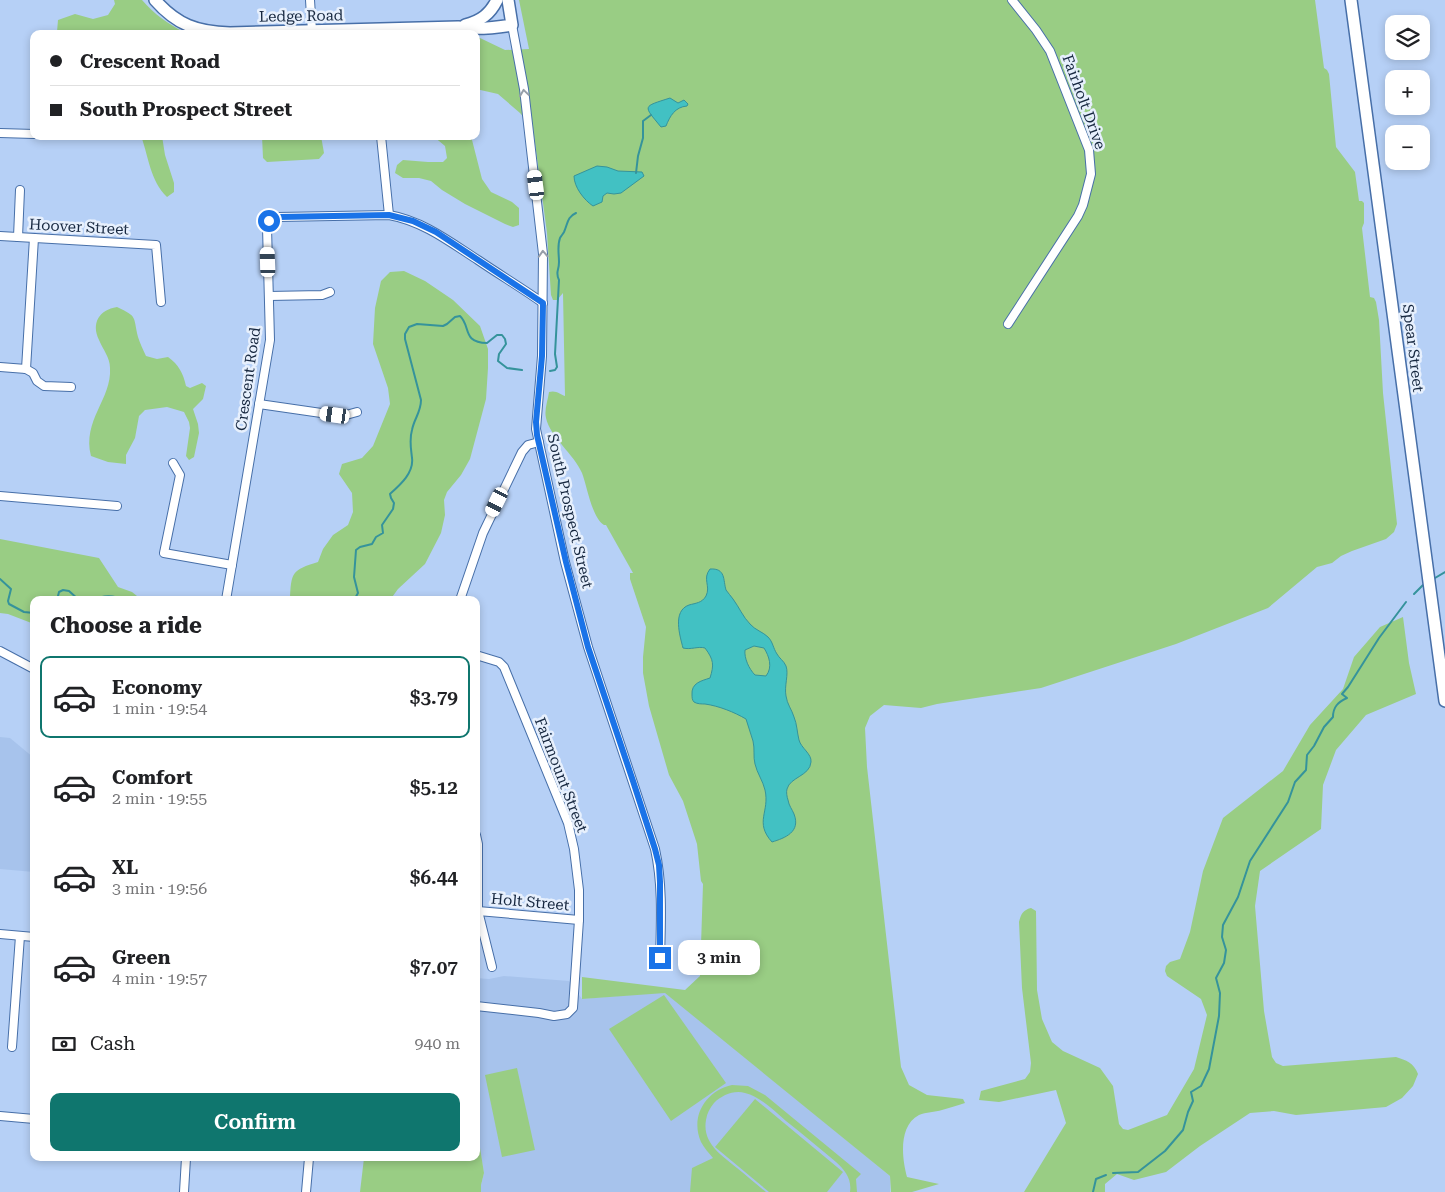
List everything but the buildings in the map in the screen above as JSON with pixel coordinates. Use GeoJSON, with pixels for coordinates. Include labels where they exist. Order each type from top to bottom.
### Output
{"type":"FeatureCollection","features":[{"type":"Feature","properties":{"kind":"main road","name":"Ledge Road"},"geometry":{"type":"LineString","coordinates":[[155,0],[180,22],[200,30]]}},
{"type":"Feature","properties":{"kind":"main road","name":"Ledge Road"},"geometry":{"type":"LineString","coordinates":[[458,27],[483,19],[498,0]]}},
{"type":"Feature","properties":{"kind":"main road","name":"South Prospect Street"},"geometry":{"type":"LineString","coordinates":[[508,0],[512,25]]}},
{"type":"Feature","properties":{"kind":"main road","name":"Spear Street"},"geometry":{"type":"LineString","coordinates":[[1351,0],[1445,701]]}},
{"type":"Feature","properties":{"kind":"main road","name":"Ledge Road"},"geometry":{"type":"LineString","coordinates":[[406,30],[458,27],[472,29],[512,25]]}},
{"type":"Feature","properties":{"kind":"street"},"geometry":{"type":"LineString","coordinates":[[310,0],[312,30]]}},
{"type":"Feature","properties":{"kind":"street","name":"Fairholt Drive"},"geometry":{"type":"LineString","coordinates":[[1008,324],[1078,216],[1091,174],[1091,161],[1087,145],[1050,51],[1012,0]]}},
{"type":"Feature","properties":{"kind":"street","name":"South Prospect Street"},"geometry":{"type":"LineString","coordinates":[[512,25],[524,89],[543,254],[542,356],[536,422],[537,435],[566,562],[588,647],[657,857],[660,882],[660,958]]}},
{"type":"Feature","properties":{"kind":"street"},"geometry":{"type":"LineString","coordinates":[[0,133],[30,134]]}},
{"type":"Feature","properties":{"kind":"street"},"geometry":{"type":"LineString","coordinates":[[381,140],[389,215]]}},
{"type":"Feature","properties":{"kind":"street"},"geometry":{"type":"LineString","coordinates":[[18,237],[20,190]]}},
{"type":"Feature","properties":{"kind":"street","name":"Crescent Road"},"geometry":{"type":"LineString","coordinates":[[227,596],[270,340],[267,227],[271,218],[389,215],[413,221],[436,232],[543,303]]}},
{"type":"Feature","properties":{"kind":"street","name":"Hoover Street"},"geometry":{"type":"LineString","coordinates":[[0,236],[156,245],[161,302]]}},
{"type":"Feature","properties":{"kind":"street"},"geometry":{"type":"LineString","coordinates":[[26,369],[34,238]]}},
{"type":"Feature","properties":{"kind":"street"},"geometry":{"type":"LineString","coordinates":[[269,296],[322,295],[330,292]]}},
{"type":"Feature","properties":{"kind":"street"},"geometry":{"type":"LineString","coordinates":[[0,367],[26,369],[32,373],[39,384],[44,386],[71,387]]}},
{"type":"Feature","properties":{"kind":"street"},"geometry":{"type":"LineString","coordinates":[[259,404],[335,415],[357,412]]}},
{"type":"Feature","properties":{"kind":"street"},"geometry":{"type":"LineString","coordinates":[[461,596],[483,532],[522,452],[528,445],[539,442]]}},
{"type":"Feature","properties":{"kind":"street"},"geometry":{"type":"LineString","coordinates":[[174,463],[180,475],[164,553],[232,565]]}},
{"type":"Feature","properties":{"kind":"street"},"geometry":{"type":"LineString","coordinates":[[0,496],[117,506]]}},
{"type":"Feature","properties":{"kind":"street"},"geometry":{"type":"LineString","coordinates":[[0,651],[30,667]]}},
{"type":"Feature","properties":{"kind":"street","name":"Fairmount Street"},"geometry":{"type":"LineString","coordinates":[[480,656],[499,662],[504,668],[566,816],[572,841],[579,890],[579,920],[573,1008],[567,1014],[554,1016],[521,1010],[480,1006]]}},
{"type":"Feature","properties":{"kind":"street","name":"Holt Street"},"geometry":{"type":"LineString","coordinates":[[480,911],[579,920]]}},
{"type":"Feature","properties":{"kind":"street"},"geometry":{"type":"LineString","coordinates":[[480,919],[492,968]]}},
{"type":"Feature","properties":{"kind":"street"},"geometry":{"type":"LineString","coordinates":[[0,934],[30,937]]}},
{"type":"Feature","properties":{"kind":"street"},"geometry":{"type":"LineString","coordinates":[[12,1047],[20,936]]}},
{"type":"Feature","properties":{"kind":"street"},"geometry":{"type":"LineString","coordinates":[[0,1116],[30,1119]]}},
{"type":"Feature","properties":{"kind":"street"},"geometry":{"type":"LineString","coordinates":[[184,1192],[186,1161]]}},
{"type":"Feature","properties":{"kind":"street"},"geometry":{"type":"LineString","coordinates":[[306,1192],[309,1161]]}},
{"type":"Feature","properties":{"kind":"shaded area"},"geometry":{"type":"Polygon","coordinates":[[[114,0],[142,0],[156,14],[181,30],[57,30],[58,20],[75,14],[93,19],[108,15],[115,4],[114,0]]]}},
{"type":"Feature","properties":{"kind":"shaded area"},"geometry":{"type":"Polygon","coordinates":[[[519,0],[1315,0],[1324,68],[1329,74],[1336,147],[1355,172],[1359,201],[1364,203],[1364,223],[1362,228],[1370,297],[1374,298],[1376,302],[1379,320],[1383,393],[1397,524],[1394,532],[1386,539],[1352,551],[1332,563],[1317,567],[1268,608],[1176,644],[1041,688],[921,708],[884,705],[870,716],[865,728],[867,767],[901,1067],[909,1085],[927,1095],[963,1099],[965,1103],[919,1115],[912,1120],[905,1135],[903,1152],[907,1177],[939,1184],[912,1192],[891,1192],[890,1176],[665,993],[582,999],[582,977],[685,990],[700,976],[703,884],[701,881],[697,844],[683,801],[669,775],[649,706],[643,673],[646,627],[630,579],[630,573],[633,573],[606,525],[596,516],[582,473],[574,459],[552,432],[546,418],[549,392],[556,392],[565,396],[563,293],[557,300],[553,300],[551,295],[547,233],[533,128],[520,113],[498,94],[480,90],[480,38],[505,50],[529,49],[519,0]]]}},
{"type":"Feature","properties":{"kind":"shaded area"},"geometry":{"type":"Polygon","coordinates":[[[670,98],[678,103],[684,100],[688,104],[676,110],[666,126],[661,127],[648,108],[654,103],[670,98]]]}},
{"type":"Feature","properties":{"kind":"shaded area"},"geometry":{"type":"Polygon","coordinates":[[[142,140],[163,140],[165,155],[174,183],[174,192],[167,197],[153,176],[142,140]]]}},
{"type":"Feature","properties":{"kind":"shaded area"},"geometry":{"type":"Polygon","coordinates":[[[262,140],[322,140],[324,153],[319,159],[267,162],[263,158],[262,140]]]}},
{"type":"Feature","properties":{"kind":"shaded area"},"geometry":{"type":"Polygon","coordinates":[[[438,140],[472,140],[482,179],[491,192],[512,202],[519,208],[519,225],[513,227],[505,224],[465,204],[431,181],[419,178],[403,178],[395,173],[397,165],[403,160],[443,162],[447,158],[445,146],[438,140]]]}},
{"type":"Feature","properties":{"kind":"shaded area"},"geometry":{"type":"Polygon","coordinates":[[[597,166],[618,171],[642,172],[644,176],[621,193],[607,193],[603,196],[602,202],[593,206],[580,193],[574,176],[597,166]]]}},
{"type":"Feature","properties":{"kind":"shaded area"},"geometry":{"type":"Polygon","coordinates":[[[404,271],[425,281],[453,300],[480,326],[488,349],[486,399],[470,459],[461,475],[447,492],[444,500],[445,515],[441,533],[425,564],[393,596],[290,596],[292,578],[298,570],[318,562],[323,549],[333,535],[348,525],[353,512],[352,493],[339,474],[342,464],[362,458],[373,446],[390,404],[388,388],[373,344],[375,308],[381,281],[390,272],[404,271]]]}},
{"type":"Feature","properties":{"kind":"shaded area"},"geometry":{"type":"Polygon","coordinates":[[[117,307],[134,318],[138,337],[146,356],[157,359],[168,357],[180,370],[186,386],[190,388],[202,383],[206,386],[203,399],[193,409],[199,433],[194,457],[189,460],[186,456],[190,428],[189,422],[184,412],[167,407],[145,410],[139,416],[135,438],[126,455],[126,464],[108,462],[91,456],[90,431],[107,390],[110,368],[108,357],[97,334],[96,323],[101,314],[117,307]]]}},
{"type":"Feature","properties":{"kind":"shaded area"},"geometry":{"type":"Polygon","coordinates":[[[0,539],[99,558],[118,587],[137,596],[30,596],[30,622],[0,613],[0,539]]]}},
{"type":"Feature","properties":{"kind":"shaded area"},"geometry":{"type":"Polygon","coordinates":[[[710,569],[719,570],[723,575],[726,590],[745,618],[752,626],[768,637],[785,664],[787,669],[787,699],[795,720],[800,743],[811,759],[810,767],[804,774],[792,782],[787,789],[788,802],[796,820],[794,830],[787,836],[772,842],[764,829],[765,790],[755,764],[753,741],[746,719],[721,708],[695,703],[692,698],[692,691],[695,685],[710,678],[712,663],[705,648],[683,648],[679,631],[679,618],[684,608],[701,601],[706,596],[710,569]],[[754,646],[745,650],[747,663],[755,675],[766,676],[768,673],[769,658],[764,648],[754,646]]]}},
{"type":"Feature","properties":{"kind":"shaded area"},"geometry":{"type":"Polygon","coordinates":[[[1403,617],[1409,663],[1416,694],[1366,715],[1336,750],[1323,785],[1321,829],[1260,871],[1255,906],[1264,1011],[1272,1057],[1276,1063],[1283,1066],[1396,1057],[1409,1062],[1416,1070],[1418,1074],[1413,1086],[1402,1098],[1386,1107],[1296,1115],[1274,1111],[1250,1113],[1200,1146],[1166,1172],[1134,1180],[1117,1174],[1105,1184],[1105,1192],[1024,1192],[1066,1123],[1056,1090],[999,1102],[979,1100],[981,1091],[1025,1079],[1030,1072],[1031,1063],[1022,988],[1019,922],[1023,913],[1031,908],[1036,911],[1037,990],[1042,1019],[1052,1042],[1063,1051],[1100,1068],[1113,1086],[1119,1124],[1123,1129],[1128,1130],[1167,1115],[1194,1069],[1207,1015],[1201,999],[1167,976],[1165,971],[1166,966],[1170,962],[1180,959],[1190,932],[1203,871],[1223,818],[1283,771],[1310,725],[1343,689],[1354,657],[1380,627],[1403,617]]]}},
{"type":"Feature","properties":{"kind":"shaded area"},"geometry":{"type":"Polygon","coordinates":[[[0,737],[10,738],[30,755],[30,872],[0,869],[0,737]]]}},
{"type":"Feature","properties":{"kind":"shaded area"},"geometry":{"type":"Polygon","coordinates":[[[504,976],[569,981],[582,999],[665,992],[890,1176],[890,1192],[481,1192],[484,1173],[480,1148],[480,978],[489,979],[504,976]]]}},
{"type":"Feature","properties":{"kind":"shaded area"},"geometry":{"type":"Polygon","coordinates":[[[664,995],[726,1083],[671,1121],[609,1029],[664,995]]]}},
{"type":"Feature","properties":{"kind":"shaded area"},"geometry":{"type":"Polygon","coordinates":[[[517,1068],[535,1150],[502,1157],[485,1075],[517,1068]]]}},
{"type":"Feature","properties":{"kind":"shaded area"},"geometry":{"type":"Polygon","coordinates":[[[732,1085],[748,1086],[765,1095],[861,1174],[856,1179],[857,1192],[850,1192],[849,1179],[845,1172],[811,1141],[762,1101],[751,1095],[737,1092],[721,1098],[711,1107],[706,1120],[707,1135],[719,1153],[766,1192],[690,1192],[692,1168],[713,1158],[701,1142],[698,1133],[697,1123],[702,1106],[714,1093],[732,1085]]]}},
{"type":"Feature","properties":{"kind":"shaded area"},"geometry":{"type":"Polygon","coordinates":[[[755,1099],[843,1172],[827,1192],[769,1192],[715,1147],[755,1099]]]}},
{"type":"Feature","properties":{"kind":"shaded area"},"geometry":{"type":"Polygon","coordinates":[[[480,1148],[484,1173],[481,1192],[360,1192],[364,1161],[480,1161],[480,1148]]]}},
{"type":"Feature","properties":{"kind":"waterway"},"geometry":{"type":"LineString","coordinates":[[636,173],[643,138],[643,121],[651,115]]}},
{"type":"Feature","properties":{"kind":"waterway"},"geometry":{"type":"LineString","coordinates":[[550,371],[555,370],[557,367],[555,354],[559,244],[569,218],[576,213]]}},
{"type":"Feature","properties":{"kind":"waterway"},"geometry":{"type":"LineString","coordinates":[[356,596],[358,593],[354,577],[356,550],[372,544],[376,537],[383,533],[382,525],[393,509],[394,503],[390,494],[406,478],[411,469],[411,437],[421,400],[405,339],[405,334],[409,327],[417,324],[443,326],[455,317],[460,316],[470,337],[474,340],[487,343],[497,335],[502,335],[506,344],[499,354],[498,361],[507,368],[522,370]]}},
{"type":"Feature","properties":{"kind":"waterway"},"geometry":{"type":"LineString","coordinates":[[1435,578],[1445,572]]}},
{"type":"Feature","properties":{"kind":"waterway"},"geometry":{"type":"LineString","coordinates":[[0,579],[11,589],[9,604],[24,612],[30,613]]}},
{"type":"Feature","properties":{"kind":"waterway"},"geometry":{"type":"LineString","coordinates":[[1414,594],[1423,585]]}},
{"type":"Feature","properties":{"kind":"waterway"},"geometry":{"type":"LineString","coordinates":[[58,596],[59,592],[63,590],[69,591],[75,596]]}},
{"type":"Feature","properties":{"kind":"waterway"},"geometry":{"type":"LineString","coordinates":[[1113,1173],[1138,1172],[1165,1151],[1183,1130],[1193,1101],[1191,1092],[1201,1086],[1209,1069],[1219,1016],[1220,993],[1216,978],[1224,963],[1226,950],[1222,937],[1223,925],[1238,897],[1250,861],[1288,802],[1295,782],[1306,770],[1307,755],[1324,727],[1333,717],[1335,708],[1347,698],[1342,694],[1379,638],[1406,602]]}},
{"type":"Feature","properties":{"kind":"waterway"},"geometry":{"type":"LineString","coordinates":[[1093,1192],[1096,1179],[1106,1175]]}},
{"type":"Feature","properties":{"kind":"route"},"geometry":{"type":"LineString","coordinates":[[269,221],[274,217],[389,215],[403,217],[436,232],[543,303],[542,356],[536,422],[537,435],[566,562],[588,647],[659,865],[660,958]]}}]}
